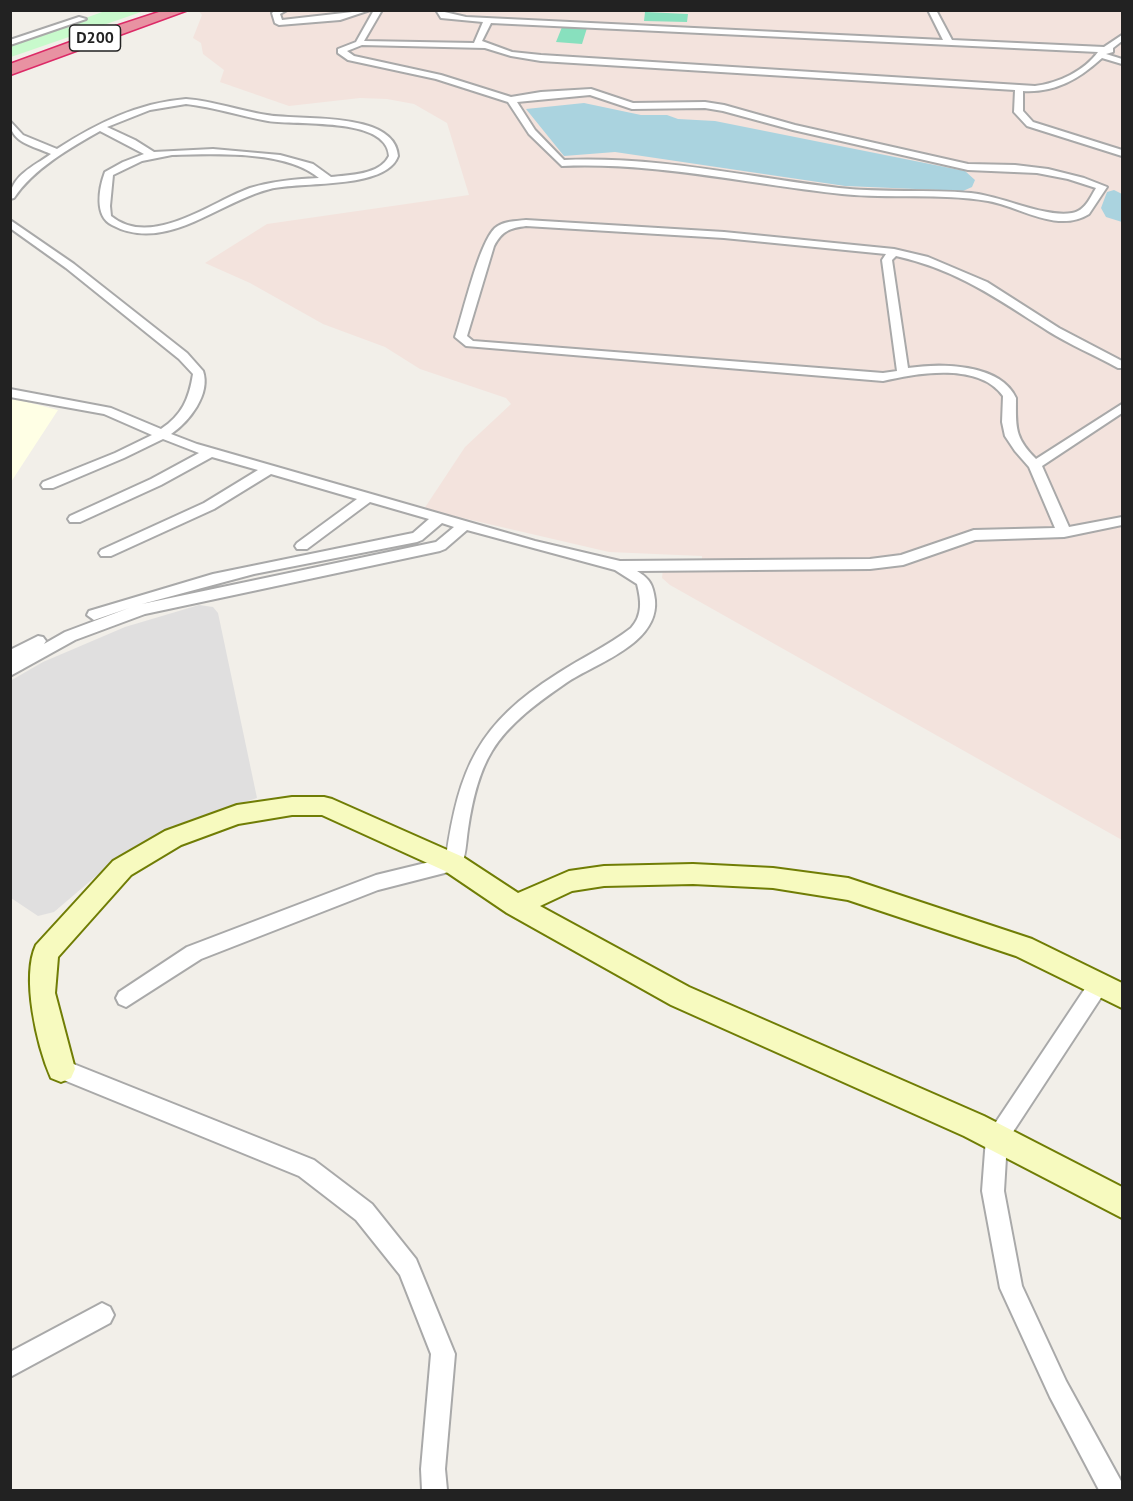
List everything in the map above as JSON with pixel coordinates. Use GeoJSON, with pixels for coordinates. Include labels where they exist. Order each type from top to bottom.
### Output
{"type":"FeatureCollection","features":[{"type":"Feature","properties":{"kind":"highway","name":"D200"},"geometry":{"type":"LineString","coordinates":[[10,62],[80,34],[159,10]]}},
{"type":"Feature","properties":{"kind":"highway","name":"D200"},"geometry":{"type":"LineString","coordinates":[[10,70],[100,36],[181,10]]}},
{"type":"Feature","properties":{"kind":"street"},"geometry":{"type":"LineString","coordinates":[[283,10],[276,13],[279,23],[340,18],[366,10]]}},
{"type":"Feature","properties":{"kind":"street"},"geometry":{"type":"LineString","coordinates":[[361,43],[360,41],[378,10]]}},
{"type":"Feature","properties":{"kind":"street"},"geometry":{"type":"LineString","coordinates":[[440,10],[444,16],[488,20],[948,41],[1102,52],[1122,50]]}},
{"type":"Feature","properties":{"kind":"street"},"geometry":{"type":"LineString","coordinates":[[932,10],[948,41]]}},
{"type":"Feature","properties":{"kind":"street"},"geometry":{"type":"LineString","coordinates":[[10,43],[82,19],[73,15]]}},
{"type":"Feature","properties":{"kind":"street"},"geometry":{"type":"LineString","coordinates":[[482,46],[477,42],[488,20]]}},
{"type":"Feature","properties":{"kind":"street"},"geometry":{"type":"LineString","coordinates":[[511,100],[532,132],[562,163],[633,162],[843,192],[990,198],[1048,215],[1074,217],[1086,212],[1102,186],[1058,174],[1013,168],[990,177],[968,167],[705,105],[632,106],[591,92],[541,95],[511,100],[438,77],[360,61],[341,51],[361,43],[482,46],[511,54],[541,58],[1035,89],[1056,87],[1070,81],[1122,37]]}},
{"type":"Feature","properties":{"kind":"street"},"geometry":{"type":"LineString","coordinates":[[1102,52],[1122,62]]}},
{"type":"Feature","properties":{"kind":"street"},"geometry":{"type":"LineString","coordinates":[[1019,88],[1018,112],[1030,124],[1122,153]]}},
{"type":"Feature","properties":{"kind":"street"},"geometry":{"type":"LineString","coordinates":[[10,196],[19,182],[81,137],[155,105],[191,101],[270,119],[362,125],[380,136],[393,149],[394,158],[389,165],[375,173],[329,180],[267,186],[167,227],[134,230],[126,229],[110,221],[104,213],[108,174],[124,164],[152,155],[214,153],[270,157],[310,166],[329,180]]}},
{"type":"Feature","properties":{"kind":"street"},"geometry":{"type":"LineString","coordinates":[[10,124],[20,137],[58,153]]}},
{"type":"Feature","properties":{"kind":"street"},"geometry":{"type":"LineString","coordinates":[[101,128],[132,142],[152,155]]}},
{"type":"Feature","properties":{"kind":"street"},"geometry":{"type":"LineString","coordinates":[[990,177],[990,198]]}},
{"type":"Feature","properties":{"kind":"street"},"geometry":{"type":"LineString","coordinates":[[10,223],[70,266],[183,356],[199,374],[196,394],[186,416],[163,435],[48,485]]}},
{"type":"Feature","properties":{"kind":"street"},"geometry":{"type":"LineString","coordinates":[[1064,532],[1035,465],[1021,452],[1012,438],[1008,423],[1010,398],[1005,388],[968,371],[935,367],[883,377],[470,344],[460,337],[489,246],[495,231],[508,224],[526,223],[724,235],[894,252],[928,260],[964,274],[1055,330],[1122,365]]}},
{"type":"Feature","properties":{"kind":"street"},"geometry":{"type":"LineString","coordinates":[[894,252],[887,260],[903,373]]}},
{"type":"Feature","properties":{"kind":"street"},"geometry":{"type":"LineString","coordinates":[[10,393],[106,411],[211,452],[534,545],[620,566],[870,564],[903,560],[974,535],[1064,532],[1122,521]]}},
{"type":"Feature","properties":{"kind":"street"},"geometry":{"type":"LineString","coordinates":[[1035,465],[1122,408]]}},
{"type":"Feature","properties":{"kind":"street"},"geometry":{"type":"LineString","coordinates":[[75,519],[156,482],[211,452]]}},
{"type":"Feature","properties":{"kind":"street"},"geometry":{"type":"LineString","coordinates":[[106,553],[208,506],[269,469]]}},
{"type":"Feature","properties":{"kind":"street"},"geometry":{"type":"LineString","coordinates":[[302,546],[368,497]]}},
{"type":"Feature","properties":{"kind":"street"},"geometry":{"type":"LineString","coordinates":[[10,657],[69,625],[132,600],[210,580],[417,537],[439,518]]}},
{"type":"Feature","properties":{"kind":"street"},"geometry":{"type":"LineString","coordinates":[[10,670],[70,636],[142,609],[440,546],[464,525]]}},
{"type":"Feature","properties":{"kind":"street"},"geometry":{"type":"LineString","coordinates":[[454,864],[461,816],[477,762],[497,732],[561,679],[641,628],[649,604],[644,582],[620,566]]}},
{"type":"Feature","properties":{"kind":"street"},"geometry":{"type":"LineString","coordinates":[[435,1491],[433,1469],[443,1354],[408,1268],[364,1212],[306,1168],[61,1069],[42,993],[45,953],[122,868],[173,838],[237,815],[292,806],[324,807],[454,864],[516,905],[680,996],[997,1138],[1122,1203]]}},
{"type":"Feature","properties":{"kind":"street"},"geometry":{"type":"LineString","coordinates":[[126,998],[194,954],[376,883],[454,864]]}},
{"type":"Feature","properties":{"kind":"street"},"geometry":{"type":"LineString","coordinates":[[516,905],[570,881],[604,876],[693,873],[773,878],[848,889],[1023,947],[1122,996]]}},
{"type":"Feature","properties":{"kind":"street"},"geometry":{"type":"LineString","coordinates":[[1099,984],[997,1138],[993,1191],[1011,1288],[1058,1389],[1112,1491]]}},
{"type":"Feature","properties":{"kind":"street"},"geometry":{"type":"LineString","coordinates":[[10,1365],[102,1315]]}},
{"type":"Feature","properties":{"kind":"shaded area"},"geometry":{"type":"Polygon","coordinates":[[[198,10],[1122,11],[1122,840],[670,585],[662,578],[663,568],[702,571],[702,556],[609,552],[424,509],[465,447],[511,404],[506,398],[420,369],[385,347],[323,324],[250,283],[205,263],[267,224],[469,195],[447,123],[414,104],[387,99],[360,98],[289,106],[220,82],[224,70],[203,54],[201,43],[193,38],[202,15],[198,10]]]}},
{"type":"Feature","properties":{"kind":"shaded area"},"geometry":{"type":"Polygon","coordinates":[[[10,398],[58,410],[11,482],[10,398]]]}},
{"type":"Feature","properties":{"kind":"shaded area"},"geometry":{"type":"Polygon","coordinates":[[[199,605],[213,607],[218,613],[257,798],[187,821],[142,846],[95,877],[54,912],[38,916],[11,898],[10,681],[43,662],[125,627],[199,605]]]}},
{"type":"Feature","properties":{"kind":"green space"},"geometry":{"type":"Polygon","coordinates":[[[105,11],[144,11],[11,57],[10,45],[105,11]]]}},
{"type":"Feature","properties":{"kind":"green space"},"geometry":{"type":"Polygon","coordinates":[[[645,12],[688,14],[687,22],[644,21],[645,12]]]}},
{"type":"Feature","properties":{"kind":"green space"},"geometry":{"type":"Polygon","coordinates":[[[562,27],[587,28],[582,44],[556,42],[562,27]]]}},
{"type":"Feature","properties":{"kind":"water"},"geometry":{"type":"Polygon","coordinates":[[[584,103],[641,115],[667,115],[678,119],[715,121],[965,171],[975,180],[972,187],[963,191],[845,186],[615,152],[564,156],[526,109],[584,103]]]}},
{"type":"Feature","properties":{"kind":"water"},"geometry":{"type":"Polygon","coordinates":[[[1114,190],[1122,194],[1122,222],[1106,217],[1101,208],[1107,192],[1114,190]]]}}]}
